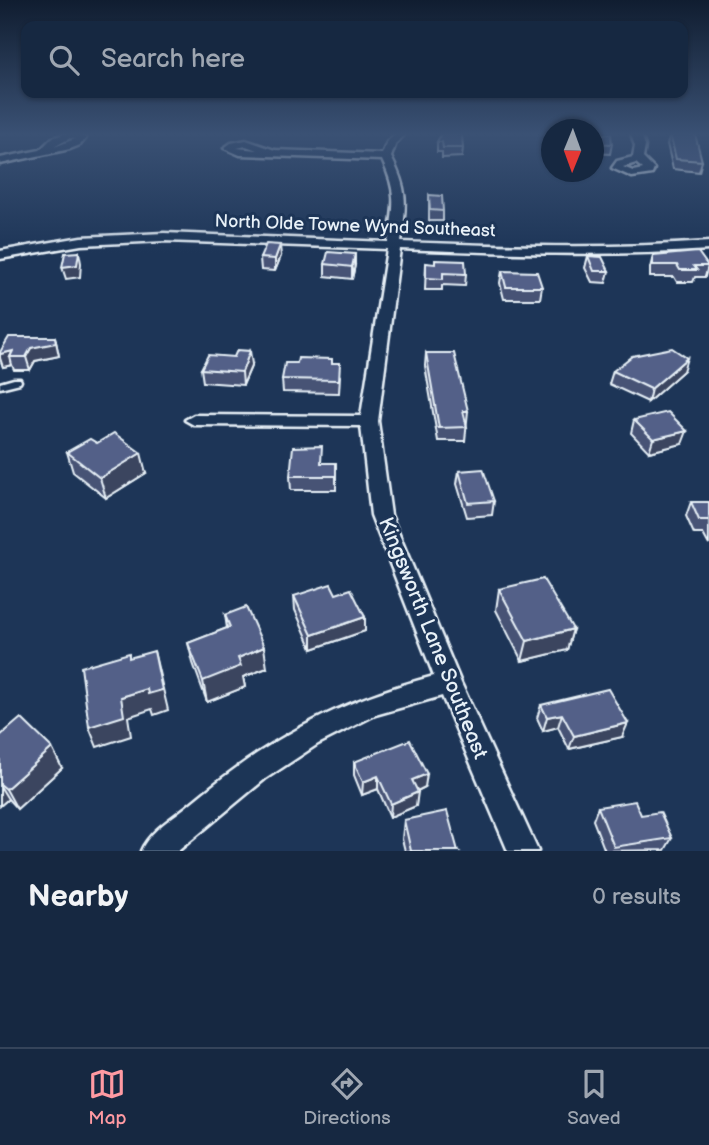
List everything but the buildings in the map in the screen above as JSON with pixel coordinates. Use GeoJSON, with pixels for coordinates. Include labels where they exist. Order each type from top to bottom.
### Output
{"type":"FeatureCollection","features":[{"type":"Feature","properties":{"kind":"street","name":"Kingsworth Lane Southeast"},"geometry":{"type":"LineString","coordinates":[[394,174],[398,181],[400,204],[369,421],[381,515],[449,684],[523,851]]}},
{"type":"Feature","properties":{"kind":"street","name":"North Olde Towne Wynd Southeast"},"geometry":{"type":"LineString","coordinates":[[0,255],[81,241],[144,238],[515,250],[667,249],[709,246]]}},
{"type":"Feature","properties":{"kind":"street"},"geometry":{"type":"LineString","coordinates":[[194,420],[369,421]]}},
{"type":"Feature","properties":{"kind":"street"},"geometry":{"type":"LineString","coordinates":[[156,851],[226,789],[302,738],[368,706],[449,684]]}},
{"type":"Feature","properties":{"kind":"lane"},"geometry":{"type":"LineString","coordinates":[[0,386],[18,381]]}}]}
